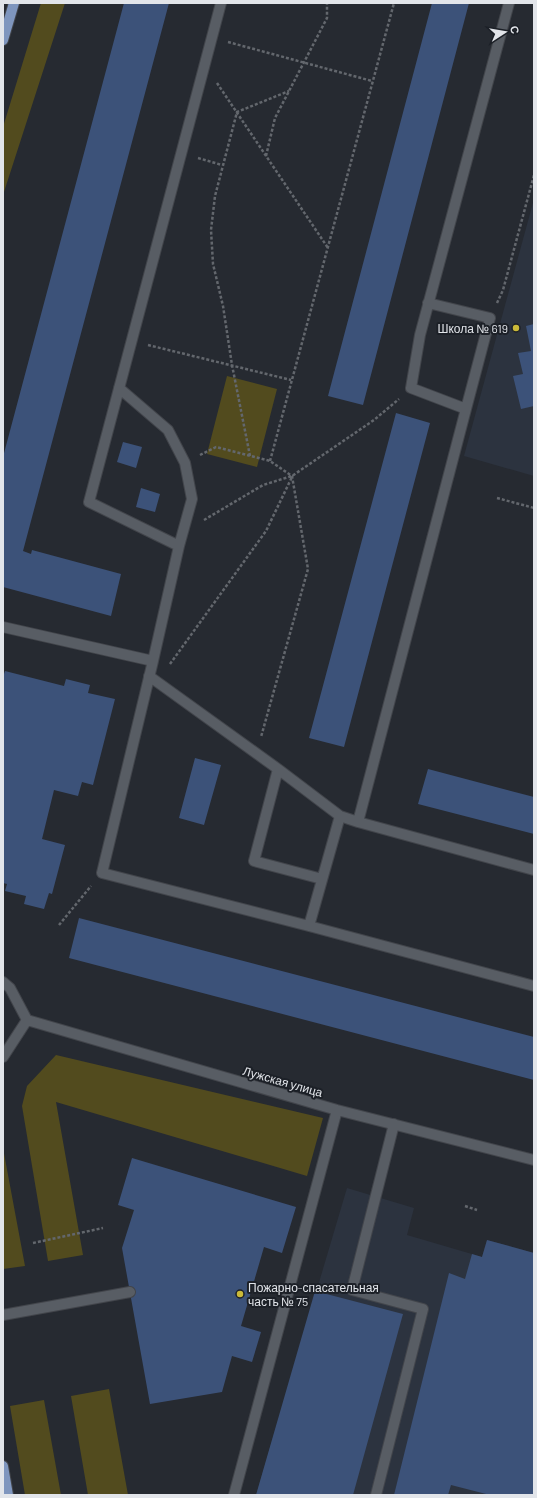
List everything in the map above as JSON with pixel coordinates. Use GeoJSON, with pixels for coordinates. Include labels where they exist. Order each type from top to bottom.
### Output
{"type":"FeatureCollection","features":[{"type":"Feature","properties":{"kind":"main road"},"geometry":{"type":"LineString","coordinates":[[3,40],[14,3]]}},
{"type":"Feature","properties":{"kind":"main road"},"geometry":{"type":"LineString","coordinates":[[3,1466],[8,1495]]}},
{"type":"Feature","properties":{"kind":"street"},"geometry":{"type":"LineString","coordinates":[[179,546],[89,502],[221,3]]}},
{"type":"Feature","properties":{"kind":"street"},"geometry":{"type":"LineString","coordinates":[[466,409],[411,388],[420,335],[428,303],[509,3]]}},
{"type":"Feature","properties":{"kind":"street"},"geometry":{"type":"LineString","coordinates":[[358,822],[490,318],[428,303]]}},
{"type":"Feature","properties":{"kind":"street"},"geometry":{"type":"LineString","coordinates":[[119,388],[168,430],[185,463],[192,499],[179,546],[102,873],[534,986]]}},
{"type":"Feature","properties":{"kind":"street"},"geometry":{"type":"LineString","coordinates":[[3,627],[153,661]]}},
{"type":"Feature","properties":{"kind":"street"},"geometry":{"type":"LineString","coordinates":[[149,676],[278,769],[340,816],[534,870]]}},
{"type":"Feature","properties":{"kind":"street"},"geometry":{"type":"LineString","coordinates":[[278,769],[254,861],[322,880]]}},
{"type":"Feature","properties":{"kind":"street"},"geometry":{"type":"LineString","coordinates":[[309,926],[340,816]]}},
{"type":"Feature","properties":{"kind":"street"},"geometry":{"type":"LineString","coordinates":[[3,982],[10,988],[27,1020],[3,1057]]}},
{"type":"Feature","properties":{"kind":"street","name":"Лужская улица"},"geometry":{"type":"LineString","coordinates":[[27,1020],[337,1110],[534,1160]]}},
{"type":"Feature","properties":{"kind":"street"},"geometry":{"type":"LineString","coordinates":[[234,1495],[337,1110]]}},
{"type":"Feature","properties":{"kind":"street"},"geometry":{"type":"LineString","coordinates":[[376,1495],[423,1309],[352,1290],[394,1124]]}},
{"type":"Feature","properties":{"kind":"street"},"geometry":{"type":"LineString","coordinates":[[3,1315],[130,1292]]}},
{"type":"Feature","properties":{"kind":"path"},"geometry":{"type":"LineString","coordinates":[[266,156],[275,118],[326,18],[327,3]]}},
{"type":"Feature","properties":{"kind":"path"},"geometry":{"type":"LineString","coordinates":[[270,461],[393,4]]}},
{"type":"Feature","properties":{"kind":"path"},"geometry":{"type":"LineString","coordinates":[[212,38],[372,81]]}},
{"type":"Feature","properties":{"kind":"path"},"geometry":{"type":"LineString","coordinates":[[205,64],[328,248]]}},
{"type":"Feature","properties":{"kind":"path"},"geometry":{"type":"LineString","coordinates":[[237,112],[289,91]]}},
{"type":"Feature","properties":{"kind":"path"},"geometry":{"type":"LineString","coordinates":[[237,112],[215,196],[211,230],[213,257],[250,456]]}},
{"type":"Feature","properties":{"kind":"path"},"geometry":{"type":"LineString","coordinates":[[181,154],[222,165]]}},
{"type":"Feature","properties":{"kind":"path"},"geometry":{"type":"LineString","coordinates":[[490,318],[503,290],[534,175]]}},
{"type":"Feature","properties":{"kind":"path"},"geometry":{"type":"LineString","coordinates":[[132,341],[291,380]]}},
{"type":"Feature","properties":{"kind":"path"},"geometry":{"type":"LineString","coordinates":[[183,533],[263,485],[292,476],[374,420],[411,388]]}},
{"type":"Feature","properties":{"kind":"path"},"geometry":{"type":"LineString","coordinates":[[185,463],[216,447],[270,461],[292,476],[308,569],[256,753]]}},
{"type":"Feature","properties":{"kind":"path"},"geometry":{"type":"LineString","coordinates":[[149,676],[172,663],[240,570],[266,531],[292,476]]}},
{"type":"Feature","properties":{"kind":"path"},"geometry":{"type":"LineString","coordinates":[[497,498],[534,508]]}},
{"type":"Feature","properties":{"kind":"path"},"geometry":{"type":"LineString","coordinates":[[59,925],[102,873]]}},
{"type":"Feature","properties":{"kind":"path"},"geometry":{"type":"LineString","coordinates":[[465,1206],[477,1210]]}},
{"type":"Feature","properties":{"kind":"path"},"geometry":{"type":"LineString","coordinates":[[33,1243],[103,1228]]}},
{"type":"Feature","properties":{"kind":"shaded area"},"geometry":{"type":"Polygon","coordinates":[[[41,3],[65,3],[3,195],[3,127],[41,3]]]}},
{"type":"Feature","properties":{"kind":"shaded area","name":"Школа № 619"},"geometry":{"type":"Polygon","coordinates":[[[534,199],[534,476],[464,456],[534,199]]]}},
{"type":"Feature","properties":{"kind":"shaded area"},"geometry":{"type":"Polygon","coordinates":[[[227,376],[277,389],[257,467],[207,454],[227,376]]]}},
{"type":"Feature","properties":{"kind":"shaded area"},"geometry":{"type":"Polygon","coordinates":[[[56,1055],[323,1118],[307,1176],[56,1102],[83,1255],[48,1261],[22,1106],[27,1086],[56,1055]]]}},
{"type":"Feature","properties":{"kind":"shaded area"},"geometry":{"type":"Polygon","coordinates":[[[3,1148],[25,1266],[3,1269],[3,1148]]]}},
{"type":"Feature","properties":{"kind":"shaded area"},"geometry":{"type":"Polygon","coordinates":[[[347,1188],[414,1208],[407,1235],[482,1257],[487,1240],[534,1253],[534,1495],[256,1495],[347,1188]]]}},
{"type":"Feature","properties":{"kind":"shaded area"},"geometry":{"type":"Polygon","coordinates":[[[109,1389],[128,1495],[88,1495],[71,1396],[109,1389]]]}},
{"type":"Feature","properties":{"kind":"shaded area"},"geometry":{"type":"Polygon","coordinates":[[[44,1400],[61,1495],[25,1495],[10,1406],[44,1400]]]}},
{"type":"Feature","properties":{"kind":"building"},"geometry":{"type":"Polygon","coordinates":[[[124,3],[169,3],[23,551],[31,554],[32,550],[121,574],[111,616],[3,587],[3,457],[124,3]]]}},
{"type":"Feature","properties":{"kind":"building"},"geometry":{"type":"Polygon","coordinates":[[[432,3],[469,3],[363,405],[328,396],[432,3]]]}},
{"type":"Feature","properties":{"kind":"building"},"geometry":{"type":"Polygon","coordinates":[[[534,324],[534,406],[521,409],[513,376],[523,374],[518,353],[531,351],[526,326],[534,324]]]}},
{"type":"Feature","properties":{"kind":"building"},"geometry":{"type":"Polygon","coordinates":[[[396,413],[430,423],[344,747],[309,738],[396,413]]]}},
{"type":"Feature","properties":{"kind":"building"},"geometry":{"type":"Polygon","coordinates":[[[123,442],[142,447],[136,468],[117,462],[123,442]]]}},
{"type":"Feature","properties":{"kind":"building"},"geometry":{"type":"Polygon","coordinates":[[[141,488],[160,494],[155,512],[136,507],[141,488]]]}},
{"type":"Feature","properties":{"kind":"building"},"geometry":{"type":"Polygon","coordinates":[[[5,671],[64,686],[66,679],[90,685],[88,693],[115,699],[93,785],[82,782],[78,796],[54,790],[42,839],[65,845],[52,894],[49,893],[44,909],[24,904],[26,896],[5,891],[7,884],[3,883],[3,677],[5,671]]]}},
{"type":"Feature","properties":{"kind":"building"},"geometry":{"type":"Polygon","coordinates":[[[195,758],[221,765],[204,825],[179,818],[195,758]]]}},
{"type":"Feature","properties":{"kind":"building"},"geometry":{"type":"Polygon","coordinates":[[[428,769],[534,797],[534,834],[418,804],[428,769]]]}},
{"type":"Feature","properties":{"kind":"building"},"geometry":{"type":"Polygon","coordinates":[[[79,918],[534,1037],[534,1080],[69,958],[79,918]]]}},
{"type":"Feature","properties":{"kind":"building"},"geometry":{"type":"Polygon","coordinates":[[[132,1158],[296,1207],[282,1253],[264,1247],[241,1326],[261,1332],[252,1362],[232,1356],[222,1392],[150,1404],[122,1248],[134,1210],[118,1205],[132,1158]]]}},
{"type":"Feature","properties":{"kind":"building"},"geometry":{"type":"Polygon","coordinates":[[[487,1240],[534,1253],[534,1495],[490,1495],[451,1485],[448,1495],[394,1495],[449,1273],[465,1279],[472,1254],[482,1257],[487,1240]]]}},
{"type":"Feature","properties":{"kind":"building"},"geometry":{"type":"Polygon","coordinates":[[[315,1291],[403,1314],[353,1495],[256,1495],[315,1291]]]}},
{"type":"Feature","properties":{"kind":"place","name":"Школа № 619"},"geometry":{"type":"Point","coordinates":[516,328]}},
{"type":"Feature","properties":{"kind":"place","name":"Пожарно-спасательная часть № 75"},"geometry":{"type":"Point","coordinates":[240,1294]}}]}
